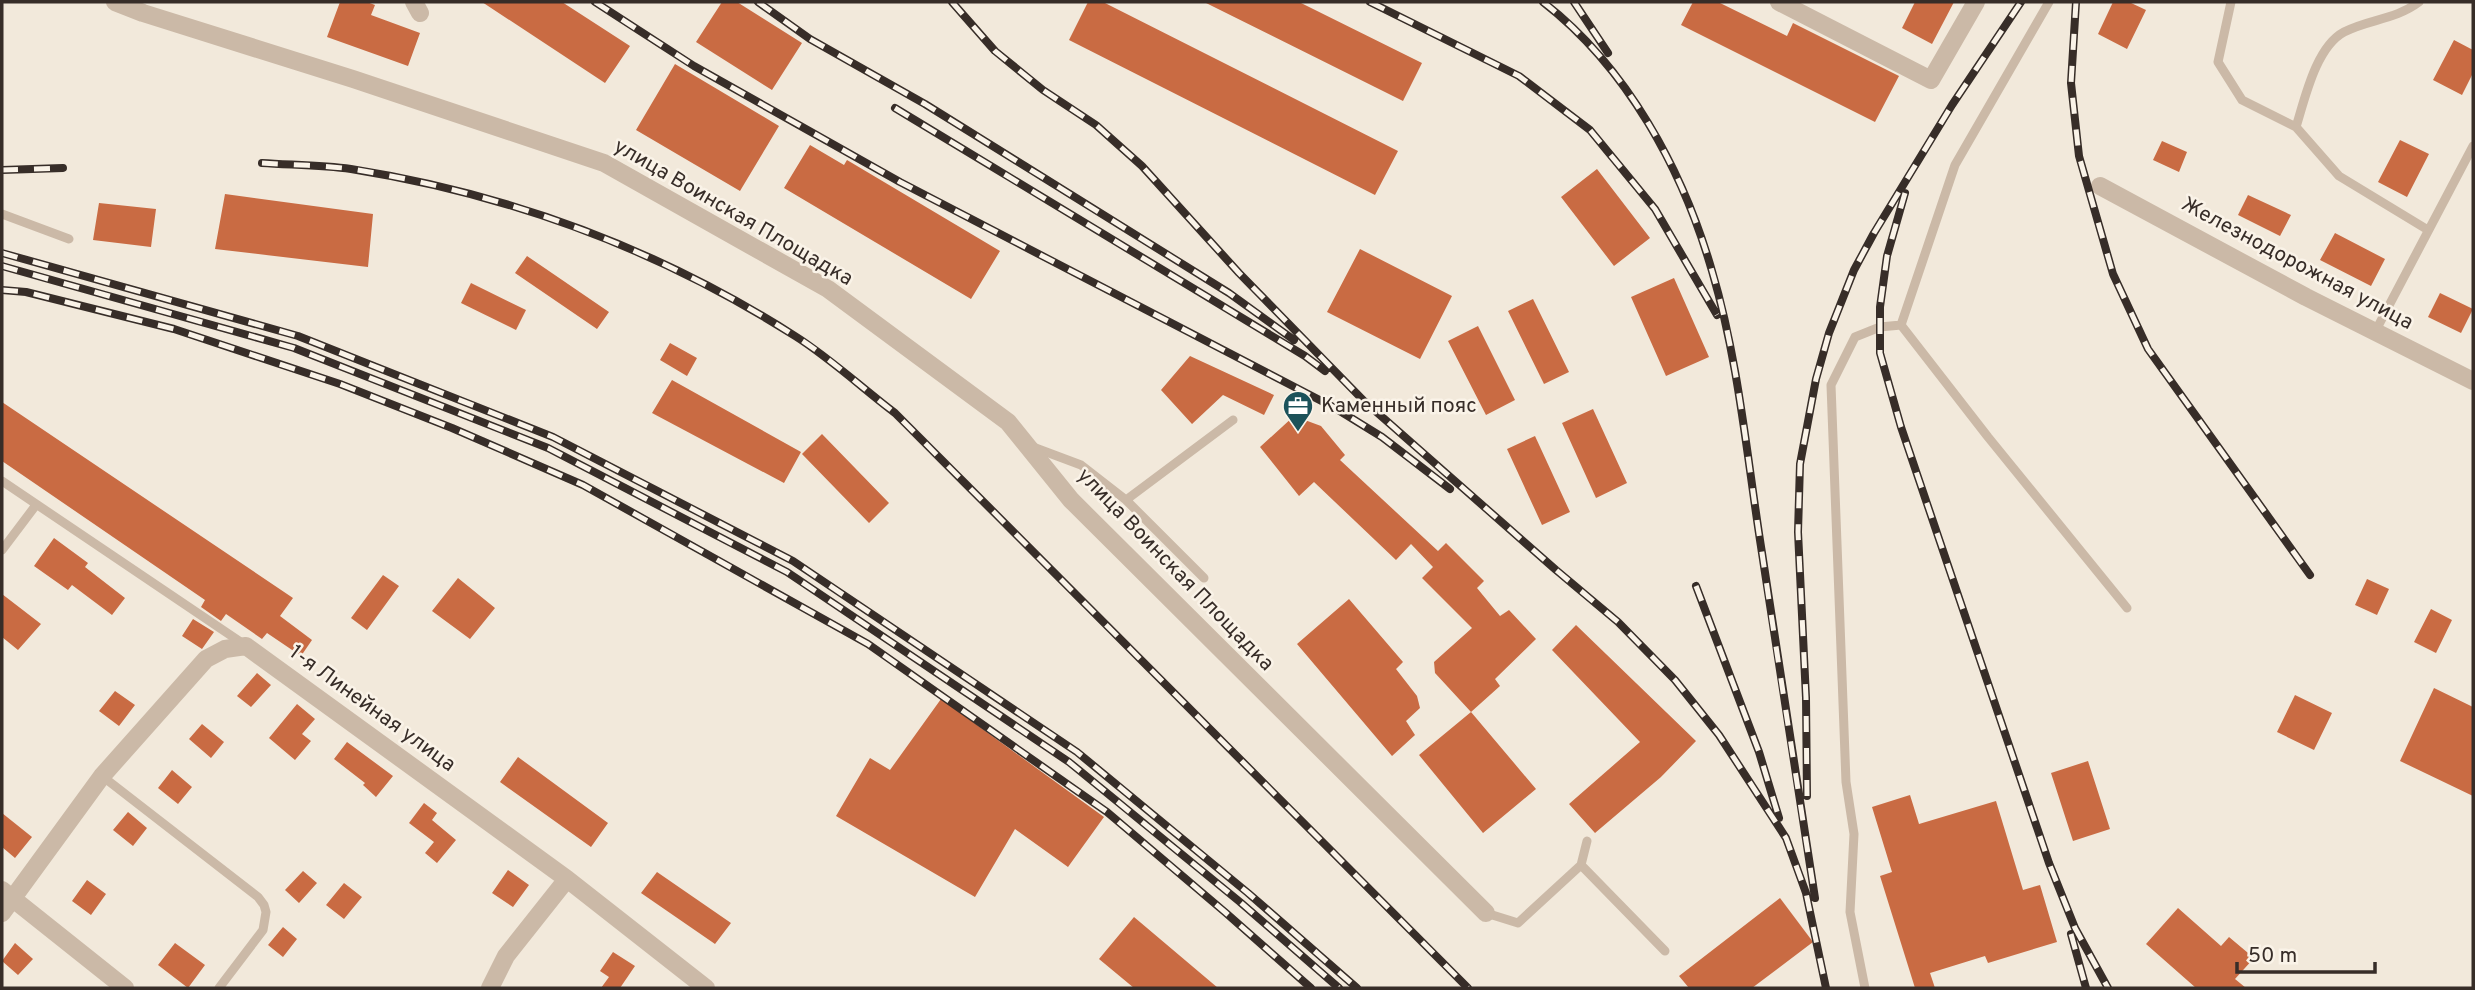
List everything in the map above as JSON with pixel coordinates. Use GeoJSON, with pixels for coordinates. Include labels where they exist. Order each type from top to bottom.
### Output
{"type":"FeatureCollection","features":[{"type":"Feature","properties":{"kind":"street","name":"улица Воинская Площадка"},"geometry":{"type":"LineString","coordinates":[[116,2],[604,163],[828,289],[1008,422],[1071,500],[1486,913]]}},
{"type":"Feature","properties":{"kind":"street"},"geometry":{"type":"LineString","coordinates":[[1779,2],[1931,80],[1976,2]]}},
{"type":"Feature","properties":{"kind":"street","name":"Железнодорожная улица"},"geometry":{"type":"LineString","coordinates":[[2100,186],[2473,381]]}},
{"type":"Feature","properties":{"kind":"street"},"geometry":{"type":"LineString","coordinates":[[2,914],[8,895],[102,775],[206,659],[225,649],[246,646]]}},
{"type":"Feature","properties":{"kind":"street","name":"1-я Линейная улица"},"geometry":{"type":"LineString","coordinates":[[246,646],[567,879],[706,988]]}},
{"type":"Feature","properties":{"kind":"street"},"geometry":{"type":"LineString","coordinates":[[490,988],[506,956],[567,879]]}},
{"type":"Feature","properties":{"kind":"street"},"geometry":{"type":"LineString","coordinates":[[8,895],[125,988]]}},
{"type":"Feature","properties":{"kind":"lane"},"geometry":{"type":"LineString","coordinates":[[1901,325],[1955,164],[2049,2]]}},
{"type":"Feature","properties":{"kind":"lane"},"geometry":{"type":"LineString","coordinates":[[2231,2],[2218,62],[2242,100],[2296,127],[2339,176],[2428,230]]}},
{"type":"Feature","properties":{"kind":"lane"},"geometry":{"type":"LineString","coordinates":[[2296,127],[2319,58],[2342,32],[2404,13],[2419,2]]}},
{"type":"Feature","properties":{"kind":"lane"},"geometry":{"type":"LineString","coordinates":[[2375,332],[2473,146]]}},
{"type":"Feature","properties":{"kind":"lane"},"geometry":{"type":"LineString","coordinates":[[2,214],[69,239]]}},
{"type":"Feature","properties":{"kind":"lane"},"geometry":{"type":"LineString","coordinates":[[1901,325],[1987,437],[2127,608]]}},
{"type":"Feature","properties":{"kind":"lane"},"geometry":{"type":"LineString","coordinates":[[1865,988],[1850,912],[1854,834],[1846,782],[1831,385],[1855,337],[1880,327],[1901,325]]}},
{"type":"Feature","properties":{"kind":"lane"},"geometry":{"type":"LineString","coordinates":[[1126,500],[1233,420]]}},
{"type":"Feature","properties":{"kind":"lane"},"geometry":{"type":"LineString","coordinates":[[1028,445],[1081,464],[1126,500],[1204,578]]}},
{"type":"Feature","properties":{"kind":"lane","name":"1-я Линейная улица"},"geometry":{"type":"LineString","coordinates":[[2,481],[246,646]]}},
{"type":"Feature","properties":{"kind":"lane"},"geometry":{"type":"LineString","coordinates":[[2,550],[36,505]]}},
{"type":"Feature","properties":{"kind":"lane"},"geometry":{"type":"LineString","coordinates":[[102,775],[228,872],[264,905],[266,922],[263,930],[219,988]]}},
{"type":"Feature","properties":{"kind":"lane"},"geometry":{"type":"LineString","coordinates":[[1486,913],[1518,923],[1581,865],[1587,841]]}},
{"type":"Feature","properties":{"kind":"lane"},"geometry":{"type":"LineString","coordinates":[[1581,865],[1665,951]]}},
{"type":"Feature","properties":{"kind":"building"},"geometry":{"type":"Polygon","coordinates":[[[340,2],[367,2],[375,5],[371,15],[420,33],[408,66],[327,37],[340,2]]]}},
{"type":"Feature","properties":{"kind":"building"},"geometry":{"type":"Polygon","coordinates":[[[482,2],[562,2],[630,46],[605,83],[482,2]]]}},
{"type":"Feature","properties":{"kind":"building"},"geometry":{"type":"Polygon","coordinates":[[[722,2],[737,2],[802,43],[772,90],[696,42],[722,2]]]}},
{"type":"Feature","properties":{"kind":"building"},"geometry":{"type":"Polygon","coordinates":[[[1088,2],[1103,2],[1398,151],[1375,195],[1069,40],[1088,2]]]}},
{"type":"Feature","properties":{"kind":"building"},"geometry":{"type":"Polygon","coordinates":[[[1204,2],[1299,2],[1422,63],[1403,101],[1204,2]]]}},
{"type":"Feature","properties":{"kind":"building"},"geometry":{"type":"Polygon","coordinates":[[[1693,2],[1718,2],[1787,36],[1793,23],[1899,76],[1875,122],[1681,25],[1693,2]]]}},
{"type":"Feature","properties":{"kind":"building"},"geometry":{"type":"Polygon","coordinates":[[[1915,2],[1954,2],[1932,44],[1902,28],[1915,2]]]}},
{"type":"Feature","properties":{"kind":"building"},"geometry":{"type":"Polygon","coordinates":[[[2113,2],[2129,2],[2146,10],[2127,49],[2098,34],[2113,2]]]}},
{"type":"Feature","properties":{"kind":"building"},"geometry":{"type":"Polygon","coordinates":[[[2454,40],[2473,50],[2473,73],[2462,95],[2433,80],[2454,40]]]}},
{"type":"Feature","properties":{"kind":"building"},"geometry":{"type":"Polygon","coordinates":[[[675,64],[779,126],[740,191],[636,130],[675,64]]]}},
{"type":"Feature","properties":{"kind":"building"},"geometry":{"type":"Polygon","coordinates":[[[2400,140],[2429,154],[2407,197],[2378,182],[2400,140]]]}},
{"type":"Feature","properties":{"kind":"building"},"geometry":{"type":"Polygon","coordinates":[[[2162,141],[2187,152],[2179,172],[2153,160],[2162,141]]]}},
{"type":"Feature","properties":{"kind":"building"},"geometry":{"type":"Polygon","coordinates":[[[810,145],[844,165],[847,160],[1000,251],[971,299],[784,188],[810,145]]]}},
{"type":"Feature","properties":{"kind":"building"},"geometry":{"type":"Polygon","coordinates":[[[1597,169],[1650,238],[1614,266],[1561,197],[1597,169]]]}},
{"type":"Feature","properties":{"kind":"building"},"geometry":{"type":"Polygon","coordinates":[[[225,194],[373,214],[368,267],[215,249],[225,194]]]}},
{"type":"Feature","properties":{"kind":"building"},"geometry":{"type":"Polygon","coordinates":[[[2248,195],[2291,215],[2280,236],[2238,215],[2248,195]]]}},
{"type":"Feature","properties":{"kind":"building"},"geometry":{"type":"Polygon","coordinates":[[[99,203],[156,209],[151,247],[93,240],[99,203]]]}},
{"type":"Feature","properties":{"kind":"building"},"geometry":{"type":"Polygon","coordinates":[[[2335,233],[2385,259],[2371,286],[2320,260],[2335,233]]]}},
{"type":"Feature","properties":{"kind":"building"},"geometry":{"type":"Polygon","coordinates":[[[1360,249],[1452,296],[1420,359],[1327,312],[1360,249]]]}},
{"type":"Feature","properties":{"kind":"building"},"geometry":{"type":"Polygon","coordinates":[[[527,256],[609,312],[597,329],[515,273],[527,256]]]}},
{"type":"Feature","properties":{"kind":"building"},"geometry":{"type":"Polygon","coordinates":[[[1674,278],[1709,357],[1666,376],[1631,297],[1674,278]]]}},
{"type":"Feature","properties":{"kind":"building"},"geometry":{"type":"Polygon","coordinates":[[[471,283],[526,310],[516,330],[461,303],[471,283]]]}},
{"type":"Feature","properties":{"kind":"building"},"geometry":{"type":"Polygon","coordinates":[[[2440,293],[2473,309],[2461,333],[2428,317],[2440,293]]]}},
{"type":"Feature","properties":{"kind":"building"},"geometry":{"type":"Polygon","coordinates":[[[1533,299],[1569,372],[1544,384],[1508,311],[1533,299]]]}},
{"type":"Feature","properties":{"kind":"building"},"geometry":{"type":"Polygon","coordinates":[[[1478,326],[1515,400],[1486,415],[1448,341],[1478,326]]]}},
{"type":"Feature","properties":{"kind":"building"},"geometry":{"type":"Polygon","coordinates":[[[670,343],[697,358],[687,376],[660,360],[670,343]]]}},
{"type":"Feature","properties":{"kind":"building"},"geometry":{"type":"Polygon","coordinates":[[[1190,356],[1274,395],[1264,415],[1223,395],[1192,424],[1161,390],[1190,356]]]}},
{"type":"Feature","properties":{"kind":"building"},"geometry":{"type":"Polygon","coordinates":[[[672,380],[801,452],[784,483],[652,413],[672,380]]]}},
{"type":"Feature","properties":{"kind":"building"},"geometry":{"type":"Polygon","coordinates":[[[2,402],[293,598],[280,616],[312,640],[301,656],[267,633],[262,639],[226,614],[221,621],[201,607],[205,600],[2,461],[2,402]]]}},
{"type":"Feature","properties":{"kind":"building"},"geometry":{"type":"Polygon","coordinates":[[[1593,409],[1627,483],[1596,498],[1562,423],[1593,409]]]}},
{"type":"Feature","properties":{"kind":"building"},"geometry":{"type":"Polygon","coordinates":[[[1294,416],[1321,426],[1345,455],[1340,460],[1438,551],[1446,543],[1484,581],[1477,588],[1500,616],[1509,610],[1536,639],[1495,679],[1500,686],[1471,712],[1435,673],[1434,662],[1472,628],[1422,578],[1433,567],[1411,544],[1396,560],[1314,482],[1299,496],[1260,447],[1294,416]]]}},
{"type":"Feature","properties":{"kind":"building"},"geometry":{"type":"Polygon","coordinates":[[[822,434],[889,503],[869,523],[802,454],[822,434]]]}},
{"type":"Feature","properties":{"kind":"building"},"geometry":{"type":"Polygon","coordinates":[[[1535,436],[1570,512],[1542,525],[1507,449],[1535,436]]]}},
{"type":"Feature","properties":{"kind":"building"},"geometry":{"type":"Polygon","coordinates":[[[54,538],[88,563],[85,567],[125,598],[112,615],[72,585],[68,590],[34,566],[54,538]]]}},
{"type":"Feature","properties":{"kind":"building"},"geometry":{"type":"Polygon","coordinates":[[[383,575],[399,586],[367,630],[351,618],[383,575]]]}},
{"type":"Feature","properties":{"kind":"building"},"geometry":{"type":"Polygon","coordinates":[[[458,578],[495,608],[470,639],[432,611],[458,578]]]}},
{"type":"Feature","properties":{"kind":"building"},"geometry":{"type":"Polygon","coordinates":[[[2367,579],[2389,589],[2377,615],[2355,605],[2367,579]]]}},
{"type":"Feature","properties":{"kind":"building"},"geometry":{"type":"Polygon","coordinates":[[[2,594],[41,624],[18,650],[2,637],[2,594]]]}},
{"type":"Feature","properties":{"kind":"building"},"geometry":{"type":"Polygon","coordinates":[[[1349,599],[1403,662],[1396,669],[1417,696],[1420,708],[1406,721],[1415,735],[1392,756],[1297,644],[1349,599]]]}},
{"type":"Feature","properties":{"kind":"building"},"geometry":{"type":"Polygon","coordinates":[[[2431,609],[2452,620],[2436,653],[2414,642],[2431,609]]]}},
{"type":"Feature","properties":{"kind":"building"},"geometry":{"type":"Polygon","coordinates":[[[193,619],[214,632],[202,649],[182,636],[193,619]]]}},
{"type":"Feature","properties":{"kind":"building"},"geometry":{"type":"Polygon","coordinates":[[[1576,625],[1696,741],[1661,777],[1595,833],[1569,804],[1640,742],[1552,650],[1576,625]]]}},
{"type":"Feature","properties":{"kind":"building"},"geometry":{"type":"Polygon","coordinates":[[[257,673],[271,685],[251,707],[237,696],[257,673]]]}},
{"type":"Feature","properties":{"kind":"building"},"geometry":{"type":"Polygon","coordinates":[[[2434,688],[2473,707],[2473,796],[2400,761],[2434,688]]]}},
{"type":"Feature","properties":{"kind":"building"},"geometry":{"type":"Polygon","coordinates":[[[115,691],[135,705],[119,726],[99,711],[115,691]]]}},
{"type":"Feature","properties":{"kind":"building"},"geometry":{"type":"Polygon","coordinates":[[[2295,695],[2332,713],[2314,750],[2277,732],[2295,695]]]}},
{"type":"Feature","properties":{"kind":"building"},"geometry":{"type":"Polygon","coordinates":[[[941,699],[1104,817],[1068,867],[1015,829],[975,897],[836,816],[870,758],[890,770],[941,699]]]}},
{"type":"Feature","properties":{"kind":"building"},"geometry":{"type":"Polygon","coordinates":[[[297,704],[315,719],[302,734],[311,741],[295,760],[269,738],[297,704]]]}},
{"type":"Feature","properties":{"kind":"building"},"geometry":{"type":"Polygon","coordinates":[[[1471,712],[1536,789],[1483,833],[1419,755],[1471,712]]]}},
{"type":"Feature","properties":{"kind":"building"},"geometry":{"type":"Polygon","coordinates":[[[202,724],[224,742],[211,758],[189,739],[202,724]]]}},
{"type":"Feature","properties":{"kind":"building"},"geometry":{"type":"Polygon","coordinates":[[[347,742],[393,776],[376,797],[363,785],[365,783],[334,759],[347,742]]]}},
{"type":"Feature","properties":{"kind":"building"},"geometry":{"type":"Polygon","coordinates":[[[518,757],[608,823],[591,847],[500,782],[518,757]]]}},
{"type":"Feature","properties":{"kind":"building"},"geometry":{"type":"Polygon","coordinates":[[[2088,761],[2110,829],[2073,841],[2051,773],[2088,761]]]}},
{"type":"Feature","properties":{"kind":"building"},"geometry":{"type":"Polygon","coordinates":[[[172,770],[192,787],[178,804],[158,788],[172,770]]]}},
{"type":"Feature","properties":{"kind":"building"},"geometry":{"type":"Polygon","coordinates":[[[1910,795],[1919,824],[1996,801],[2023,890],[2040,885],[2057,942],[1988,963],[1985,956],[1930,973],[1935,988],[1915,988],[1880,876],[1892,872],[1872,807],[1910,795]]]}},
{"type":"Feature","properties":{"kind":"building"},"geometry":{"type":"Polygon","coordinates":[[[424,803],[437,813],[432,820],[456,840],[437,863],[425,853],[434,842],[409,823],[424,803]]]}},
{"type":"Feature","properties":{"kind":"building"},"geometry":{"type":"Polygon","coordinates":[[[128,812],[147,828],[133,846],[113,830],[128,812]]]}},
{"type":"Feature","properties":{"kind":"building"},"geometry":{"type":"Polygon","coordinates":[[[2,813],[32,837],[15,858],[2,847],[2,813]]]}},
{"type":"Feature","properties":{"kind":"building"},"geometry":{"type":"Polygon","coordinates":[[[508,870],[529,885],[513,907],[492,893],[508,870]]]}},
{"type":"Feature","properties":{"kind":"building"},"geometry":{"type":"Polygon","coordinates":[[[303,871],[317,883],[299,903],[285,890],[303,871]]]}},
{"type":"Feature","properties":{"kind":"building"},"geometry":{"type":"Polygon","coordinates":[[[657,872],[731,923],[715,944],[641,893],[657,872]]]}},
{"type":"Feature","properties":{"kind":"building"},"geometry":{"type":"Polygon","coordinates":[[[87,880],[106,894],[91,915],[72,901],[87,880]]]}},
{"type":"Feature","properties":{"kind":"building"},"geometry":{"type":"Polygon","coordinates":[[[344,883],[362,897],[344,919],[326,905],[344,883]]]}},
{"type":"Feature","properties":{"kind":"building"},"geometry":{"type":"Polygon","coordinates":[[[1780,898],[1813,942],[1752,988],[1689,988],[1679,976],[1780,898]]]}},
{"type":"Feature","properties":{"kind":"building"},"geometry":{"type":"Polygon","coordinates":[[[2178,908],[2221,946],[2229,937],[2254,958],[2235,979],[2246,988],[2196,988],[2146,944],[2178,908]]]}},
{"type":"Feature","properties":{"kind":"building"},"geometry":{"type":"Polygon","coordinates":[[[1134,917],[1218,988],[1134,988],[1099,959],[1134,917]]]}},
{"type":"Feature","properties":{"kind":"building"},"geometry":{"type":"Polygon","coordinates":[[[283,927],[297,939],[283,957],[268,945],[283,927]]]}},
{"type":"Feature","properties":{"kind":"building"},"geometry":{"type":"Polygon","coordinates":[[[15,943],[33,959],[18,975],[2,961],[15,943]]]}},
{"type":"Feature","properties":{"kind":"building"},"geometry":{"type":"Polygon","coordinates":[[[175,943],[205,965],[188,988],[158,965],[175,943]]]}},
{"type":"Feature","properties":{"kind":"building"},"geometry":{"type":"Polygon","coordinates":[[[613,952],[635,966],[620,988],[601,988],[609,977],[600,971],[613,952]]]}},
{"type":"Feature","properties":{"kind":"railway"},"geometry":{"type":"LineString","coordinates":[[595,2],[694,66],[900,182],[1335,408],[1382,437],[1450,489]]}},
{"type":"Feature","properties":{"kind":"railway"},"geometry":{"type":"LineString","coordinates":[[758,2],[810,39],[925,104],[1229,293],[1294,340]]}},
{"type":"Feature","properties":{"kind":"railway"},"geometry":{"type":"LineString","coordinates":[[952,2],[995,51],[1043,90],[1096,125],[1142,166],[1239,273],[1364,401],[1618,622],[1675,680],[1719,735],[1786,838],[1806,893],[1826,988]]}},
{"type":"Feature","properties":{"kind":"railway"},"geometry":{"type":"LineString","coordinates":[[1370,2],[1519,76],[1590,130],[1655,209],[1717,315]]}},
{"type":"Feature","properties":{"kind":"railway"},"geometry":{"type":"LineString","coordinates":[[1543,2],[1601,57],[1648,123],[1685,196],[1712,271],[1736,375],[1815,898]]}},
{"type":"Feature","properties":{"kind":"railway"},"geometry":{"type":"LineString","coordinates":[[1574,2],[1608,53]]}},
{"type":"Feature","properties":{"kind":"railway"},"geometry":{"type":"LineString","coordinates":[[1807,796],[1806,698],[1798,532],[1800,464],[1816,379],[1829,333],[1854,270],[1874,233],[1952,105],[2021,2]]}},
{"type":"Feature","properties":{"kind":"railway"},"geometry":{"type":"LineString","coordinates":[[2076,2],[2071,83],[2079,156],[2113,274],[2148,349],[2310,575]]}},
{"type":"Feature","properties":{"kind":"railway"},"geometry":{"type":"LineString","coordinates":[[895,108],[1305,356],[1325,371]]}},
{"type":"Feature","properties":{"kind":"railway"},"geometry":{"type":"LineString","coordinates":[[262,163],[351,169],[410,180],[525,210],[637,252],[691,277],[795,336],[895,413],[1468,988]]}},
{"type":"Feature","properties":{"kind":"railway"},"geometry":{"type":"LineString","coordinates":[[2,170],[63,168]]}},
{"type":"Feature","properties":{"kind":"railway"},"geometry":{"type":"LineString","coordinates":[[1905,193],[1887,256],[1880,307],[1880,353],[1901,427],[2049,863],[2075,928],[2108,988]]}},
{"type":"Feature","properties":{"kind":"railway"},"geometry":{"type":"LineString","coordinates":[[2,253],[298,336],[553,437],[793,561],[1077,752],[1248,893],[1357,988]]}},
{"type":"Feature","properties":{"kind":"railway"},"geometry":{"type":"LineString","coordinates":[[2,266],[294,348],[548,448],[787,572],[1069,762],[1240,902],[1339,988]]}},
{"type":"Feature","properties":{"kind":"railway"},"geometry":{"type":"LineString","coordinates":[[2,290],[26,292],[174,329],[340,384],[452,428],[583,485],[868,644],[1107,812],[1311,988]]}},
{"type":"Feature","properties":{"kind":"railway"},"geometry":{"type":"LineString","coordinates":[[1696,586],[1759,752],[1779,818]]}},
{"type":"Feature","properties":{"kind":"railway"},"geometry":{"type":"LineString","coordinates":[[2071,934],[2086,988]]}},
{"type":"Feature","properties":{"kind":"place","name":"Каменный пояс"},"geometry":{"type":"Point","coordinates":[1298,433]}}]}
